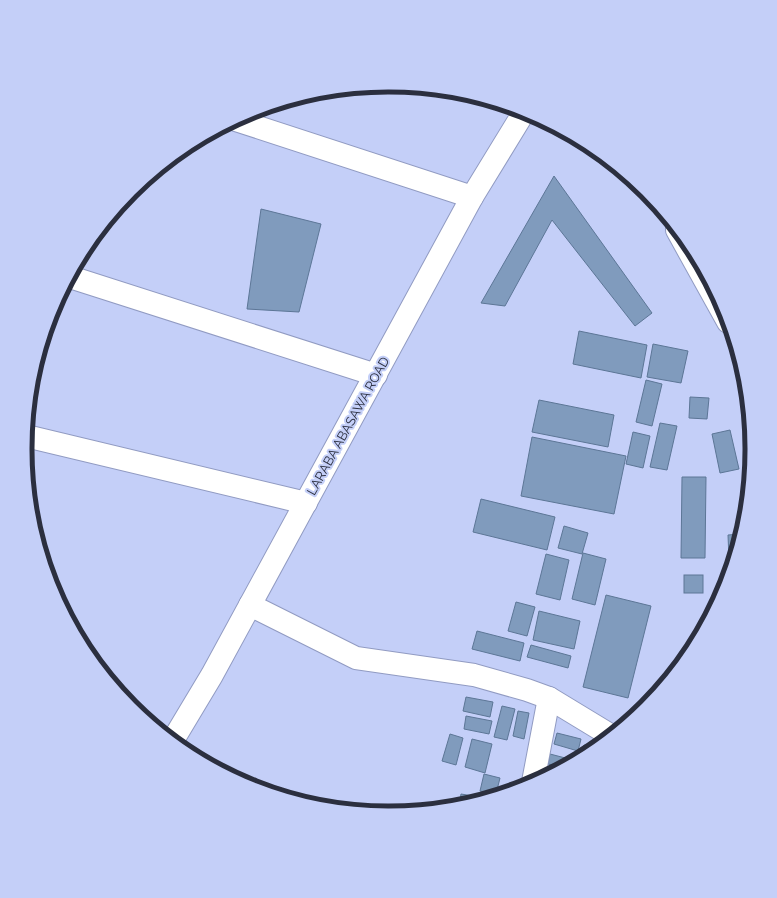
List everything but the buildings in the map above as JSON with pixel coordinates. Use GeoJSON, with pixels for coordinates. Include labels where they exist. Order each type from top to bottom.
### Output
{"type":"FeatureCollection","features":[{"type":"Feature","properties":{"kind":"street","name":"LARABA ABASAWA ROAD"},"geometry":{"type":"LineString","coordinates":[[176,735],[212,675],[472,197],[520,118]]}},
{"type":"Feature","properties":{"kind":"street"},"geometry":{"type":"LineString","coordinates":[[245,123],[472,197]]}},
{"type":"Feature","properties":{"kind":"street"},"geometry":{"type":"LineString","coordinates":[[76,279],[376,375]]}},
{"type":"Feature","properties":{"kind":"street"},"geometry":{"type":"LineString","coordinates":[[32,438],[306,503]]}},
{"type":"Feature","properties":{"kind":"street"},"geometry":{"type":"LineString","coordinates":[[250,605],[356,658],[474,675],[527,690],[549,698],[605,733]]}},
{"type":"Feature","properties":{"kind":"street"},"geometry":{"type":"LineString","coordinates":[[535,774],[549,698]]}}]}
